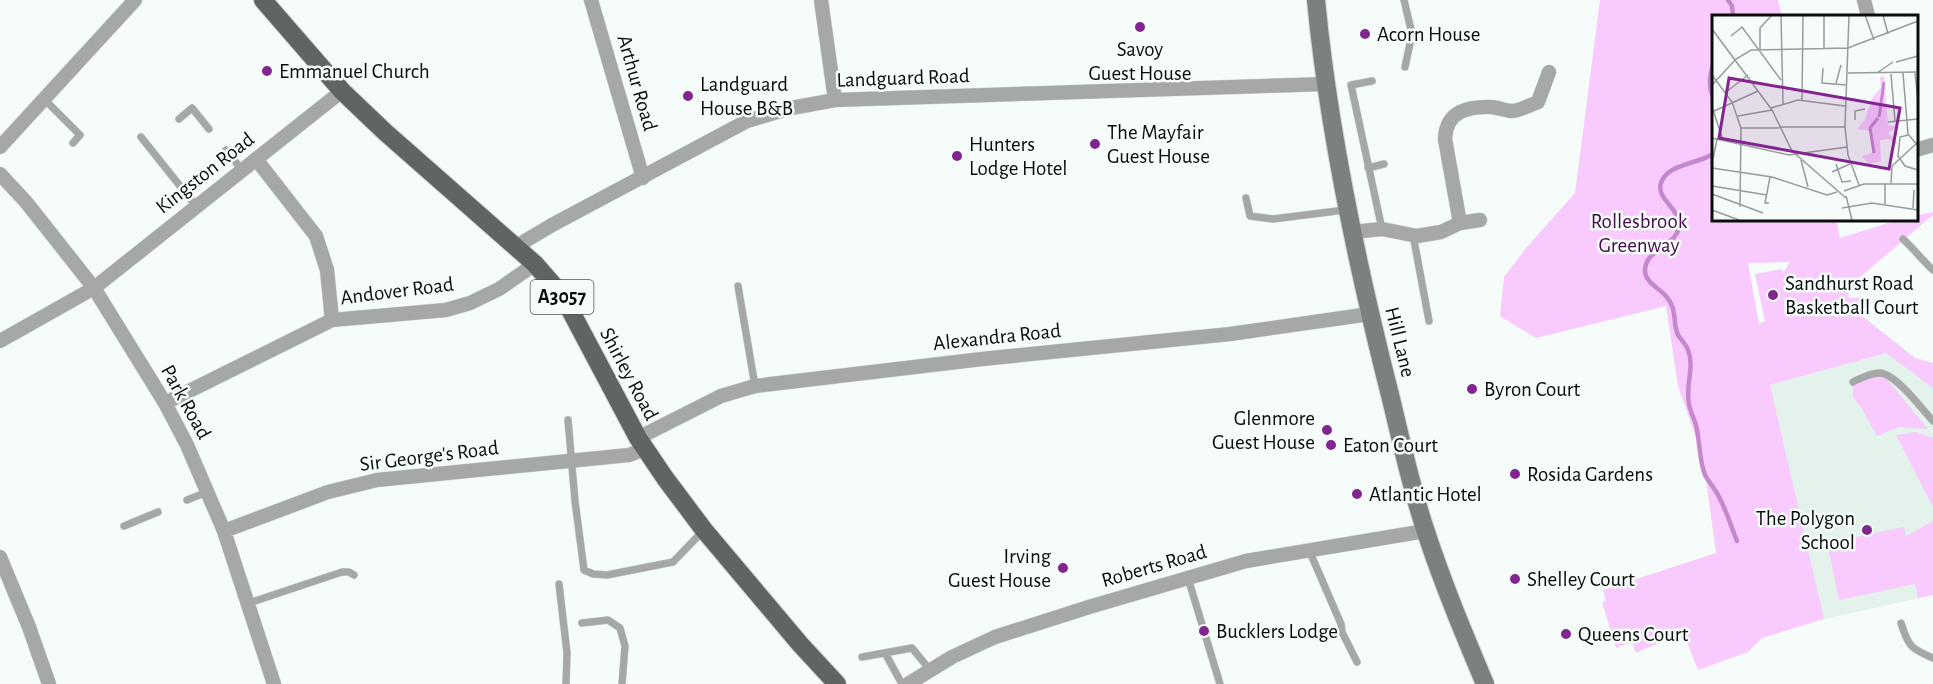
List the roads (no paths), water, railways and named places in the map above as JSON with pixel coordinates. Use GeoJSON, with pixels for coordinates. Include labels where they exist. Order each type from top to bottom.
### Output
{"type":"FeatureCollection","features":[{"type":"Feature","properties":{"kind":"main road","name":"Shirley Road"},"geometry":{"type":"LineString","coordinates":[[263,0],[342,91],[385,132],[535,264],[555,286],[567,304],[641,444],[704,530],[812,658],[837,684]]}},
{"type":"Feature","properties":{"kind":"street"},"geometry":{"type":"LineString","coordinates":[[0,147],[135,0]]}},
{"type":"Feature","properties":{"kind":"street","name":"Arthur Road"},"geometry":{"type":"LineString","coordinates":[[591,0],[643,178]]}},
{"type":"Feature","properties":{"kind":"street"},"geometry":{"type":"LineString","coordinates":[[821,0],[835,100]]}},
{"type":"Feature","properties":{"kind":"street","name":"Hill Lane"},"geometry":{"type":"LineString","coordinates":[[1316,0],[1348,210],[1370,314],[1425,531],[1485,684]]}},
{"type":"Feature","properties":{"kind":"street"},"geometry":{"type":"LineString","coordinates":[[1864,0],[1868,15]]}},
{"type":"Feature","properties":{"kind":"street"},"geometry":{"type":"LineString","coordinates":[[1460,223],[1445,139],[1445,129],[1449,121],[1466,109],[1494,107],[1513,111],[1538,102],[1549,72]]}},
{"type":"Feature","properties":{"kind":"street","name":"Landguard Road"},"geometry":{"type":"LineString","coordinates":[[515,247],[747,121],[791,108],[835,100],[1327,84]]}},
{"type":"Feature","properties":{"kind":"street","name":"Kingston Road"},"geometry":{"type":"LineString","coordinates":[[0,341],[94,288],[342,91]]}},
{"type":"Feature","properties":{"kind":"street"},"geometry":{"type":"LineString","coordinates":[[1918,150],[1933,145]]}},
{"type":"Feature","properties":{"kind":"street"},"geometry":{"type":"LineString","coordinates":[[256,159],[316,236],[327,270],[332,320]]}},
{"type":"Feature","properties":{"kind":"street","name":"Park Road"},"geometry":{"type":"LineString","coordinates":[[0,174],[26,202],[94,288],[165,403],[187,445],[224,531],[274,684]]}},
{"type":"Feature","properties":{"kind":"street"},"geometry":{"type":"LineString","coordinates":[[1352,232],[1382,229],[1413,235],[1441,232],[1460,223],[1480,220]]}},
{"type":"Feature","properties":{"kind":"street","name":"Andover Road"},"geometry":{"type":"LineString","coordinates":[[165,403],[332,320],[446,310],[499,289],[535,264]]}},
{"type":"Feature","properties":{"kind":"street","name":"Alexandra Road"},"geometry":{"type":"LineString","coordinates":[[641,444],[721,396],[755,386],[982,359],[1230,334],[1370,314]]}},
{"type":"Feature","properties":{"kind":"street","name":"Sir George's Road"},"geometry":{"type":"LineString","coordinates":[[224,531],[328,492],[377,480],[629,455],[641,444]]}},
{"type":"Feature","properties":{"kind":"street","name":"Roberts Road"},"geometry":{"type":"LineString","coordinates":[[908,684],[952,657],[995,637],[1188,578],[1246,561],[1425,531]]}},
{"type":"Feature","properties":{"kind":"street"},"geometry":{"type":"LineString","coordinates":[[0,557],[29,627],[49,684]]}},
{"type":"Feature","properties":{"kind":"lane"},"geometry":{"type":"LineString","coordinates":[[1404,0],[1412,34],[1405,67]]}},
{"type":"Feature","properties":{"kind":"lane"},"geometry":{"type":"LineString","coordinates":[[1372,81],[1351,85],[1382,229]]}},
{"type":"Feature","properties":{"kind":"lane"},"geometry":{"type":"LineString","coordinates":[[44,99],[80,135],[73,143]]}},
{"type":"Feature","properties":{"kind":"lane"},"geometry":{"type":"LineString","coordinates":[[179,118],[192,108],[209,129]]}},
{"type":"Feature","properties":{"kind":"lane"},"geometry":{"type":"LineString","coordinates":[[141,137],[196,206]]}},
{"type":"Feature","properties":{"kind":"lane"},"geometry":{"type":"LineString","coordinates":[[226,150],[242,170]]}},
{"type":"Feature","properties":{"kind":"lane"},"geometry":{"type":"LineString","coordinates":[[1368,168],[1384,164]]}},
{"type":"Feature","properties":{"kind":"lane"},"geometry":{"type":"LineString","coordinates":[[1246,198],[1250,216],[1273,219],[1348,210]]}},
{"type":"Feature","properties":{"kind":"lane"},"geometry":{"type":"LineString","coordinates":[[1413,235],[1429,321]]}},
{"type":"Feature","properties":{"kind":"lane"},"geometry":{"type":"LineString","coordinates":[[1903,239],[1933,270]]}},
{"type":"Feature","properties":{"kind":"lane"},"geometry":{"type":"LineString","coordinates":[[738,286],[755,386]]}},
{"type":"Feature","properties":{"kind":"lane"},"geometry":{"type":"LineString","coordinates":[[1852,382],[1868,375],[1882,373],[1897,382],[1933,421]]}},
{"type":"Feature","properties":{"kind":"lane"},"geometry":{"type":"LineString","coordinates":[[568,420],[584,570],[593,574],[607,574],[673,562],[704,530]]}},
{"type":"Feature","properties":{"kind":"lane"},"geometry":{"type":"LineString","coordinates":[[187,500],[207,492]]}},
{"type":"Feature","properties":{"kind":"lane"},"geometry":{"type":"LineString","coordinates":[[124,526],[158,512]]}},
{"type":"Feature","properties":{"kind":"lane"},"geometry":{"type":"LineString","coordinates":[[1309,550],[1357,662]]}},
{"type":"Feature","properties":{"kind":"lane"},"geometry":{"type":"LineString","coordinates":[[249,603],[342,572],[354,575]]}},
{"type":"Feature","properties":{"kind":"lane"},"geometry":{"type":"LineString","coordinates":[[1188,578],[1220,684]]}},
{"type":"Feature","properties":{"kind":"lane"},"geometry":{"type":"LineString","coordinates":[[559,584],[567,654],[566,684]]}},
{"type":"Feature","properties":{"kind":"lane"},"geometry":{"type":"LineString","coordinates":[[582,623],[608,620],[620,628],[626,646],[622,684]]}},
{"type":"Feature","properties":{"kind":"lane"},"geometry":{"type":"LineString","coordinates":[[1901,623],[1907,642],[1933,658]]}},
{"type":"Feature","properties":{"kind":"lane"},"geometry":{"type":"LineString","coordinates":[[862,657],[912,648],[930,670]]}},
{"type":"Feature","properties":{"kind":"lane"},"geometry":{"type":"LineString","coordinates":[[885,653],[902,684]]}},
{"type":"Feature","properties":{"kind":"waterway"},"geometry":{"type":"LineString","coordinates":[[1728,0],[1732,6],[1733,15]]}},
{"type":"Feature","properties":{"kind":"waterway"},"geometry":{"type":"LineString","coordinates":[[1712,69],[1710,81],[1712,93]]}},
{"type":"Feature","properties":{"kind":"waterway"},"geometry":{"type":"LineString","coordinates":[[1711,155],[1676,168],[1664,177],[1660,188],[1678,218],[1678,231],[1669,242],[1651,256],[1647,262],[1645,274],[1649,281],[1670,301],[1678,335],[1688,350],[1691,363],[1688,397],[1696,425],[1703,469],[1722,502],[1737,541]]}},
{"type":"Feature","properties":{"kind":"place","name":"Savoy Guest House"},"geometry":{"type":"Point","coordinates":[1140,27]}},
{"type":"Feature","properties":{"kind":"place","name":"Acorn House"},"geometry":{"type":"Point","coordinates":[1365,34]}},
{"type":"Feature","properties":{"kind":"place","name":"Emmanuel Church"},"geometry":{"type":"Point","coordinates":[267,71]}},
{"type":"Feature","properties":{"kind":"place","name":"Landguard House B&B"},"geometry":{"type":"Point","coordinates":[688,96]}},
{"type":"Feature","properties":{"kind":"place","name":"The Mayfair Guest House"},"geometry":{"type":"Point","coordinates":[1095,144]}},
{"type":"Feature","properties":{"kind":"place","name":"Hunters Lodge Hotel"},"geometry":{"type":"Point","coordinates":[957,156]}},
{"type":"Feature","properties":{"kind":"place","name":"Sandhurst Road Basketball Court"},"geometry":{"type":"Point","coordinates":[1773,295]}},
{"type":"Feature","properties":{"kind":"place","name":"Byron Court"},"geometry":{"type":"Point","coordinates":[1472,389]}},
{"type":"Feature","properties":{"kind":"place","name":"Glenmore Guest House"},"geometry":{"type":"Point","coordinates":[1327,430]}},
{"type":"Feature","properties":{"kind":"place","name":"Eaton Court"},"geometry":{"type":"Point","coordinates":[1331,445]}},
{"type":"Feature","properties":{"kind":"place","name":"Rosida Gardens"},"geometry":{"type":"Point","coordinates":[1515,474]}},
{"type":"Feature","properties":{"kind":"place","name":"Atlantic Hotel"},"geometry":{"type":"Point","coordinates":[1357,494]}},
{"type":"Feature","properties":{"kind":"place","name":"The Polygon School"},"geometry":{"type":"Point","coordinates":[1867,530]}},
{"type":"Feature","properties":{"kind":"place","name":"Irving Guest House"},"geometry":{"type":"Point","coordinates":[1063,568]}},
{"type":"Feature","properties":{"kind":"place","name":"Shelley Court"},"geometry":{"type":"Point","coordinates":[1515,579]}},
{"type":"Feature","properties":{"kind":"place","name":"Bucklers Lodge"},"geometry":{"type":"Point","coordinates":[1204,631]}},
{"type":"Feature","properties":{"kind":"place","name":"Queens Court"},"geometry":{"type":"Point","coordinates":[1566,634]}},
{"type":"Feature","properties":{"kind":"park label","name":"Rollesbrook Greenway"},"geometry":{"type":"Point","coordinates":[1639,233]}}]}
